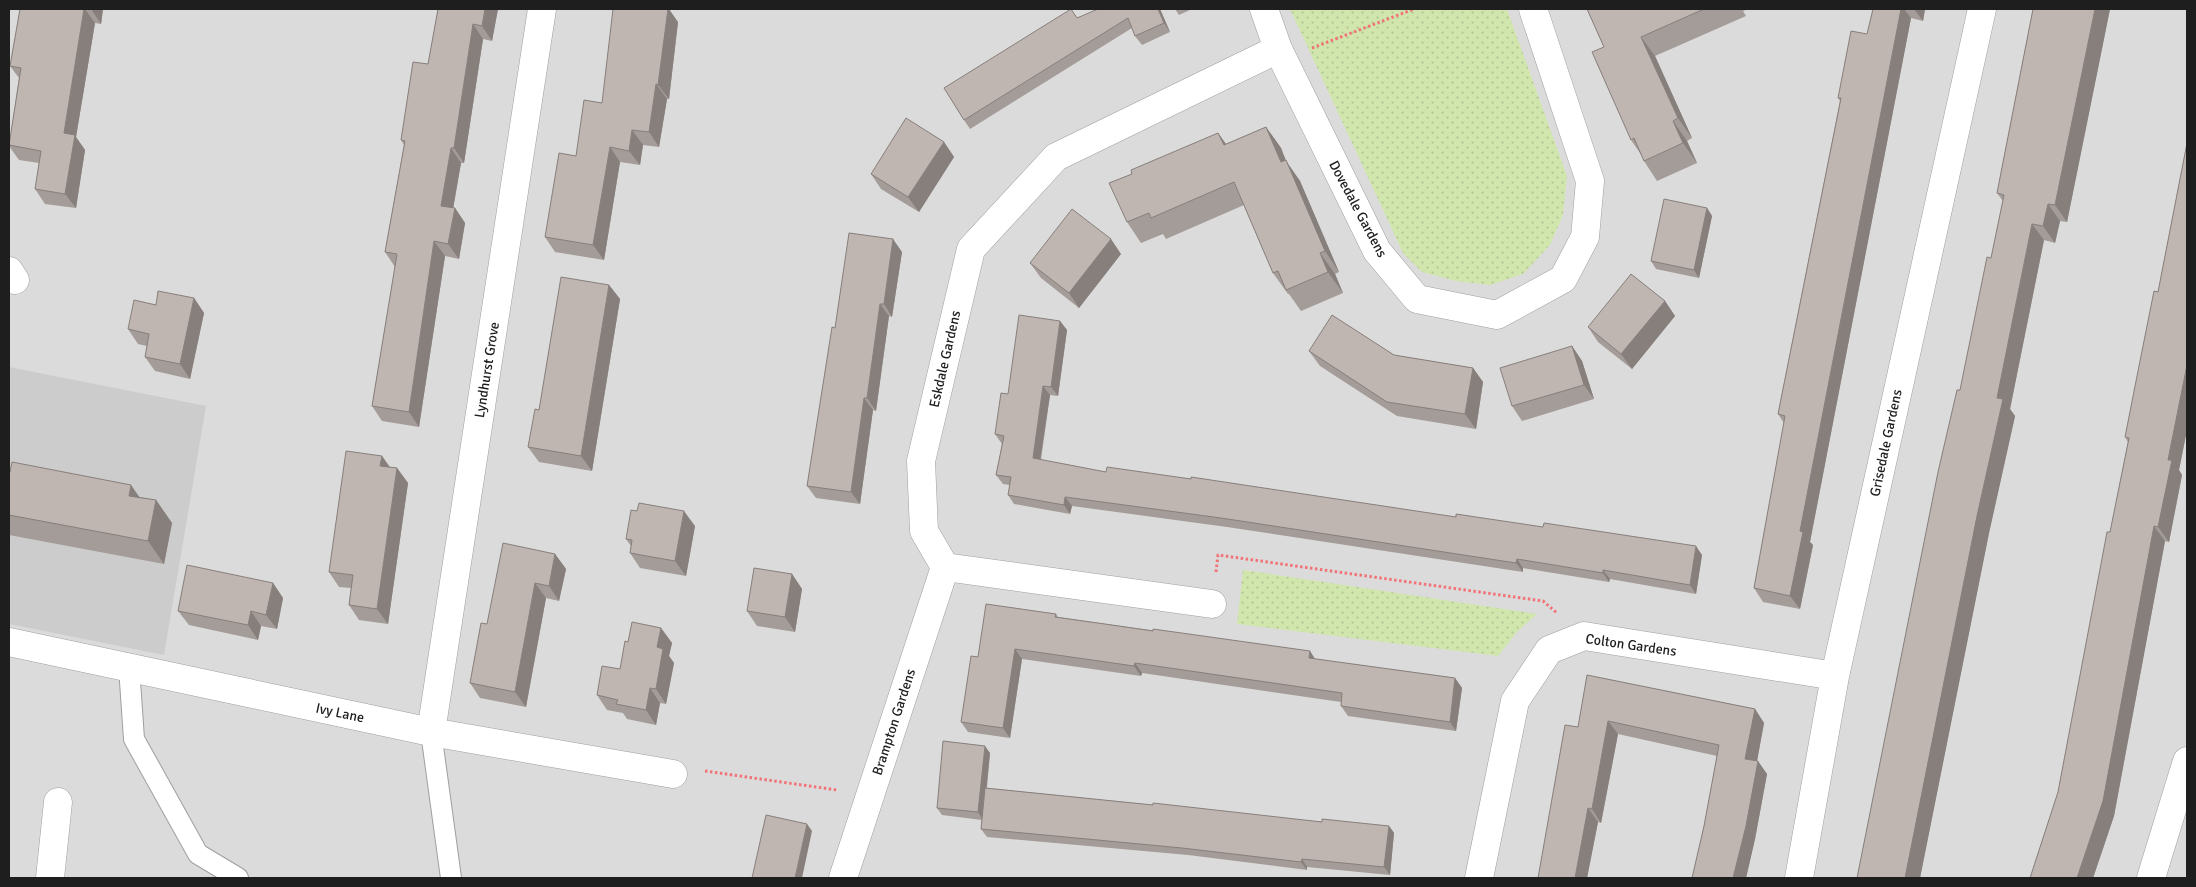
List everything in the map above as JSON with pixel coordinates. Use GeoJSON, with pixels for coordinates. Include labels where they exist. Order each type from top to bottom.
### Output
{"type":"FeatureCollection","features":[{"type":"Feature","properties":{"kind":"street","name":"Lyndhurst Grove"},"geometry":{"type":"LineString","coordinates":[[431,732],[542,9]]}},
{"type":"Feature","properties":{"kind":"street","name":"Dovedale Gardens"},"geometry":{"type":"LineString","coordinates":[[1264,9],[1280,54],[1377,251],[1417,299],[1498,315],[1563,279],[1586,237],[1590,181],[1533,9]]}},
{"type":"Feature","properties":{"kind":"street","name":"Grisedale Gardens"},"geometry":{"type":"LineString","coordinates":[[1799,878],[1835,676],[1982,9]]}},
{"type":"Feature","properties":{"kind":"street","name":"Eskdale Gardens"},"geometry":{"type":"LineString","coordinates":[[945,567],[924,531],[921,461],[971,249],[1056,157],[1280,54]]}},
{"type":"Feature","properties":{"kind":"street"},"geometry":{"type":"LineString","coordinates":[[945,567],[1212,604]]}},
{"type":"Feature","properties":{"kind":"street","name":"Brampton Gardens"},"geometry":{"type":"LineString","coordinates":[[843,878],[945,567]]}},
{"type":"Feature","properties":{"kind":"street","name":"Colton Gardens"},"geometry":{"type":"LineString","coordinates":[[1480,878],[1515,701],[1549,650],[1584,636],[1835,676]]}},
{"type":"Feature","properties":{"kind":"street","name":"Ivy Lane"},"geometry":{"type":"LineString","coordinates":[[9,642],[431,732],[673,774]]}},
{"type":"Feature","properties":{"kind":"street"},"geometry":{"type":"LineString","coordinates":[[2152,878],[2187,761]]}},
{"type":"Feature","properties":{"kind":"street"},"geometry":{"type":"LineString","coordinates":[[50,878],[58,802]]}},
{"type":"Feature","properties":{"kind":"lane"},"geometry":{"type":"LineString","coordinates":[[129,668],[134,739],[198,854],[214,872],[238,878]]}},
{"type":"Feature","properties":{"kind":"lane"},"geometry":{"type":"LineString","coordinates":[[431,732],[451,878]]}},
{"type":"Feature","properties":{"kind":"path"},"geometry":{"type":"LineString","coordinates":[[1280,54],[1414,9]]}},
{"type":"Feature","properties":{"kind":"path"},"geometry":{"type":"LineString","coordinates":[[1212,604],[1218,555],[1543,601],[1584,636]]}},
{"type":"Feature","properties":{"kind":"path"},"geometry":{"type":"LineString","coordinates":[[673,774],[691,770],[870,794]]}},
{"type":"Feature","properties":{"kind":"shaded area"},"geometry":{"type":"Polygon","coordinates":[[[9,9],[2187,9],[2187,878],[9,878],[9,9]]]}},
{"type":"Feature","properties":{"kind":"shaded area"},"geometry":{"type":"Polygon","coordinates":[[[9,367],[206,406],[164,655],[9,624],[9,367]]]}},
{"type":"Feature","properties":{"kind":"green space"},"geometry":{"type":"Polygon","coordinates":[[[1290,9],[1507,9],[1567,176],[1563,215],[1550,245],[1523,274],[1490,285],[1456,281],[1422,272],[1403,253],[1290,9]]]}},
{"type":"Feature","properties":{"kind":"green space"},"geometry":{"type":"Polygon","coordinates":[[[1243,570],[1537,614],[1517,632],[1498,656],[1237,624],[1243,570]]]}},
{"type":"Feature","properties":{"kind":"building"},"geometry":{"type":"Polygon","coordinates":[[[20,9],[84,9],[64,133],[75,135],[65,194],[35,189],[41,151],[9,145],[21,68],[10,66],[20,9]]]}},
{"type":"Feature","properties":{"kind":"building"},"geometry":{"type":"Polygon","coordinates":[[[438,9],[485,9],[482,26],[473,24],[454,148],[451,148],[441,206],[455,208],[448,244],[434,241],[409,412],[372,406],[397,254],[385,252],[405,141],[401,140],[413,62],[428,64],[438,9]]]}},
{"type":"Feature","properties":{"kind":"building"},"geometry":{"type":"Polygon","coordinates":[[[613,9],[668,9],[658,85],[656,84],[649,132],[632,130],[629,151],[610,147],[593,245],[545,237],[559,153],[576,156],[584,100],[602,103],[613,9]]]}},
{"type":"Feature","properties":{"kind":"building"},"geometry":{"type":"Polygon","coordinates":[[[1071,9],[1077,18],[1098,9],[1158,9],[1164,23],[1135,36],[1128,18],[964,120],[944,88],[1071,9]]]}},
{"type":"Feature","properties":{"kind":"building"},"geometry":{"type":"Polygon","coordinates":[[[1587,9],[1704,9],[1641,37],[1678,118],[1673,121],[1683,143],[1644,161],[1634,138],[1631,140],[1592,52],[1604,47],[1587,9]]]}},
{"type":"Feature","properties":{"kind":"building"},"geometry":{"type":"Polygon","coordinates":[[[1873,9],[1901,9],[1800,531],[1803,532],[1790,596],[1754,588],[1785,416],[1778,414],[1841,98],[1838,98],[1851,31],[1867,34],[1873,9]]]}},
{"type":"Feature","properties":{"kind":"building"},"geometry":{"type":"Polygon","coordinates":[[[2033,9],[2095,9],[2055,205],[2048,204],[2043,226],[2032,224],[1997,398],[2003,399],[1977,516],[1905,878],[1857,878],[1938,472],[1957,390],[1960,390],[1987,257],[1991,258],[2004,195],[1997,193],[2033,9]]]}},
{"type":"Feature","properties":{"kind":"building"},"geometry":{"type":"Polygon","coordinates":[[[906,118],[944,142],[908,197],[871,174],[906,118]]]}},
{"type":"Feature","properties":{"kind":"building"},"geometry":{"type":"Polygon","coordinates":[[[1266,127],[1281,162],[1286,160],[1325,251],[1320,253],[1328,272],[1286,290],[1278,271],[1273,273],[1234,182],[1151,218],[1149,213],[1127,222],[1109,183],[1132,174],[1131,170],[1218,133],[1224,145],[1266,127]]]}},
{"type":"Feature","properties":{"kind":"building"},"geometry":{"type":"Polygon","coordinates":[[[2187,143],[2187,365],[2168,460],[2172,460],[2158,527],[2154,526],[2103,801],[2077,878],[2030,878],[2058,792],[2107,532],[2110,532],[2129,438],[2125,437],[2138,371],[2154,291],[2158,292],[2187,143]]]}},
{"type":"Feature","properties":{"kind":"building"},"geometry":{"type":"Polygon","coordinates":[[[1664,199],[1707,208],[1694,270],[1651,261],[1664,199]]]}},
{"type":"Feature","properties":{"kind":"building"},"geometry":{"type":"Polygon","coordinates":[[[1072,209],[1111,239],[1069,293],[1030,263],[1072,209]]]}},
{"type":"Feature","properties":{"kind":"building"},"geometry":{"type":"Polygon","coordinates":[[[849,233],[893,239],[884,304],[880,304],[867,398],[864,398],[851,492],[807,486],[832,327],[835,328],[849,233]]]}},
{"type":"Feature","properties":{"kind":"building"},"geometry":{"type":"Polygon","coordinates":[[[1631,274],[1665,301],[1621,354],[1588,327],[1631,274]]]}},
{"type":"Feature","properties":{"kind":"building"},"geometry":{"type":"Polygon","coordinates":[[[561,277],[609,285],[581,456],[528,447],[535,409],[539,410],[561,277]]]}},
{"type":"Feature","properties":{"kind":"building"},"geometry":{"type":"Polygon","coordinates":[[[158,291],[194,298],[180,364],[145,357],[149,334],[128,329],[134,300],[156,305],[158,291]]]}},
{"type":"Feature","properties":{"kind":"building"},"geometry":{"type":"Polygon","coordinates":[[[1019,315],[1060,321],[1051,387],[1043,386],[1033,458],[1106,472],[1107,467],[1191,479],[1191,477],[1456,517],[1456,514],[1543,527],[1544,523],[1696,546],[1690,585],[1603,570],[1603,573],[1517,559],[1516,563],[1221,518],[1065,497],[1064,505],[1008,495],[1011,477],[996,475],[1004,436],[995,434],[1001,393],[1008,394],[1019,315]]]}},
{"type":"Feature","properties":{"kind":"building"},"geometry":{"type":"Polygon","coordinates":[[[1332,315],[1394,355],[1473,368],[1465,414],[1387,402],[1309,351],[1332,315]]]}},
{"type":"Feature","properties":{"kind":"building"},"geometry":{"type":"Polygon","coordinates":[[[1572,346],[1584,385],[1512,406],[1500,368],[1572,346]]]}},
{"type":"Feature","properties":{"kind":"building"},"geometry":{"type":"Polygon","coordinates":[[[346,451],[382,456],[380,466],[397,468],[377,609],[349,605],[353,575],[329,572],[346,451]]]}},
{"type":"Feature","properties":{"kind":"building"},"geometry":{"type":"Polygon","coordinates":[[[12,462],[131,485],[129,496],[156,500],[148,541],[9,515],[9,472],[12,462]]]}},
{"type":"Feature","properties":{"kind":"building"},"geometry":{"type":"Polygon","coordinates":[[[639,503],[684,511],[675,561],[630,553],[632,540],[626,539],[631,510],[637,511],[639,503]]]}},
{"type":"Feature","properties":{"kind":"building"},"geometry":{"type":"Polygon","coordinates":[[[503,543],[555,554],[549,586],[535,583],[515,692],[470,683],[481,623],[487,624],[503,543]]]}},
{"type":"Feature","properties":{"kind":"building"},"geometry":{"type":"Polygon","coordinates":[[[187,565],[273,583],[266,615],[251,611],[248,625],[178,611],[187,565]]]}},
{"type":"Feature","properties":{"kind":"building"},"geometry":{"type":"Polygon","coordinates":[[[754,568],[792,574],[785,617],[747,611],[754,568]]]}},
{"type":"Feature","properties":{"kind":"building"},"geometry":{"type":"Polygon","coordinates":[[[986,604],[1056,614],[1055,617],[1310,651],[1309,658],[1455,678],[1450,722],[1341,706],[1342,693],[1135,663],[1134,666],[1015,649],[1003,728],[961,722],[971,656],[978,657],[986,604]]]}},
{"type":"Feature","properties":{"kind":"building"},"geometry":{"type":"Polygon","coordinates":[[[632,622],[661,628],[657,647],[663,649],[656,689],[650,688],[646,710],[616,704],[618,700],[597,695],[602,666],[620,669],[625,641],[628,642],[632,622]]]}},
{"type":"Feature","properties":{"kind":"building"},"geometry":{"type":"Polygon","coordinates":[[[1587,675],[1755,709],[1745,759],[1758,761],[1746,826],[1733,878],[1692,878],[1719,745],[1608,721],[1592,809],[1588,808],[1575,878],[1538,878],[1565,725],[1578,727],[1587,675]]]}},
{"type":"Feature","properties":{"kind":"building"},"geometry":{"type":"Polygon","coordinates":[[[943,741],[985,746],[978,812],[937,808],[943,741]]]}},
{"type":"Feature","properties":{"kind":"building"},"geometry":{"type":"Polygon","coordinates":[[[985,788],[1153,805],[1153,803],[1322,822],[1322,819],[1389,826],[1384,867],[1302,859],[1301,862],[1182,848],[981,829],[985,788]]]}},
{"type":"Feature","properties":{"kind":"building"},"geometry":{"type":"Polygon","coordinates":[[[766,815],[807,824],[795,878],[752,878],[766,815]]]}}]}
